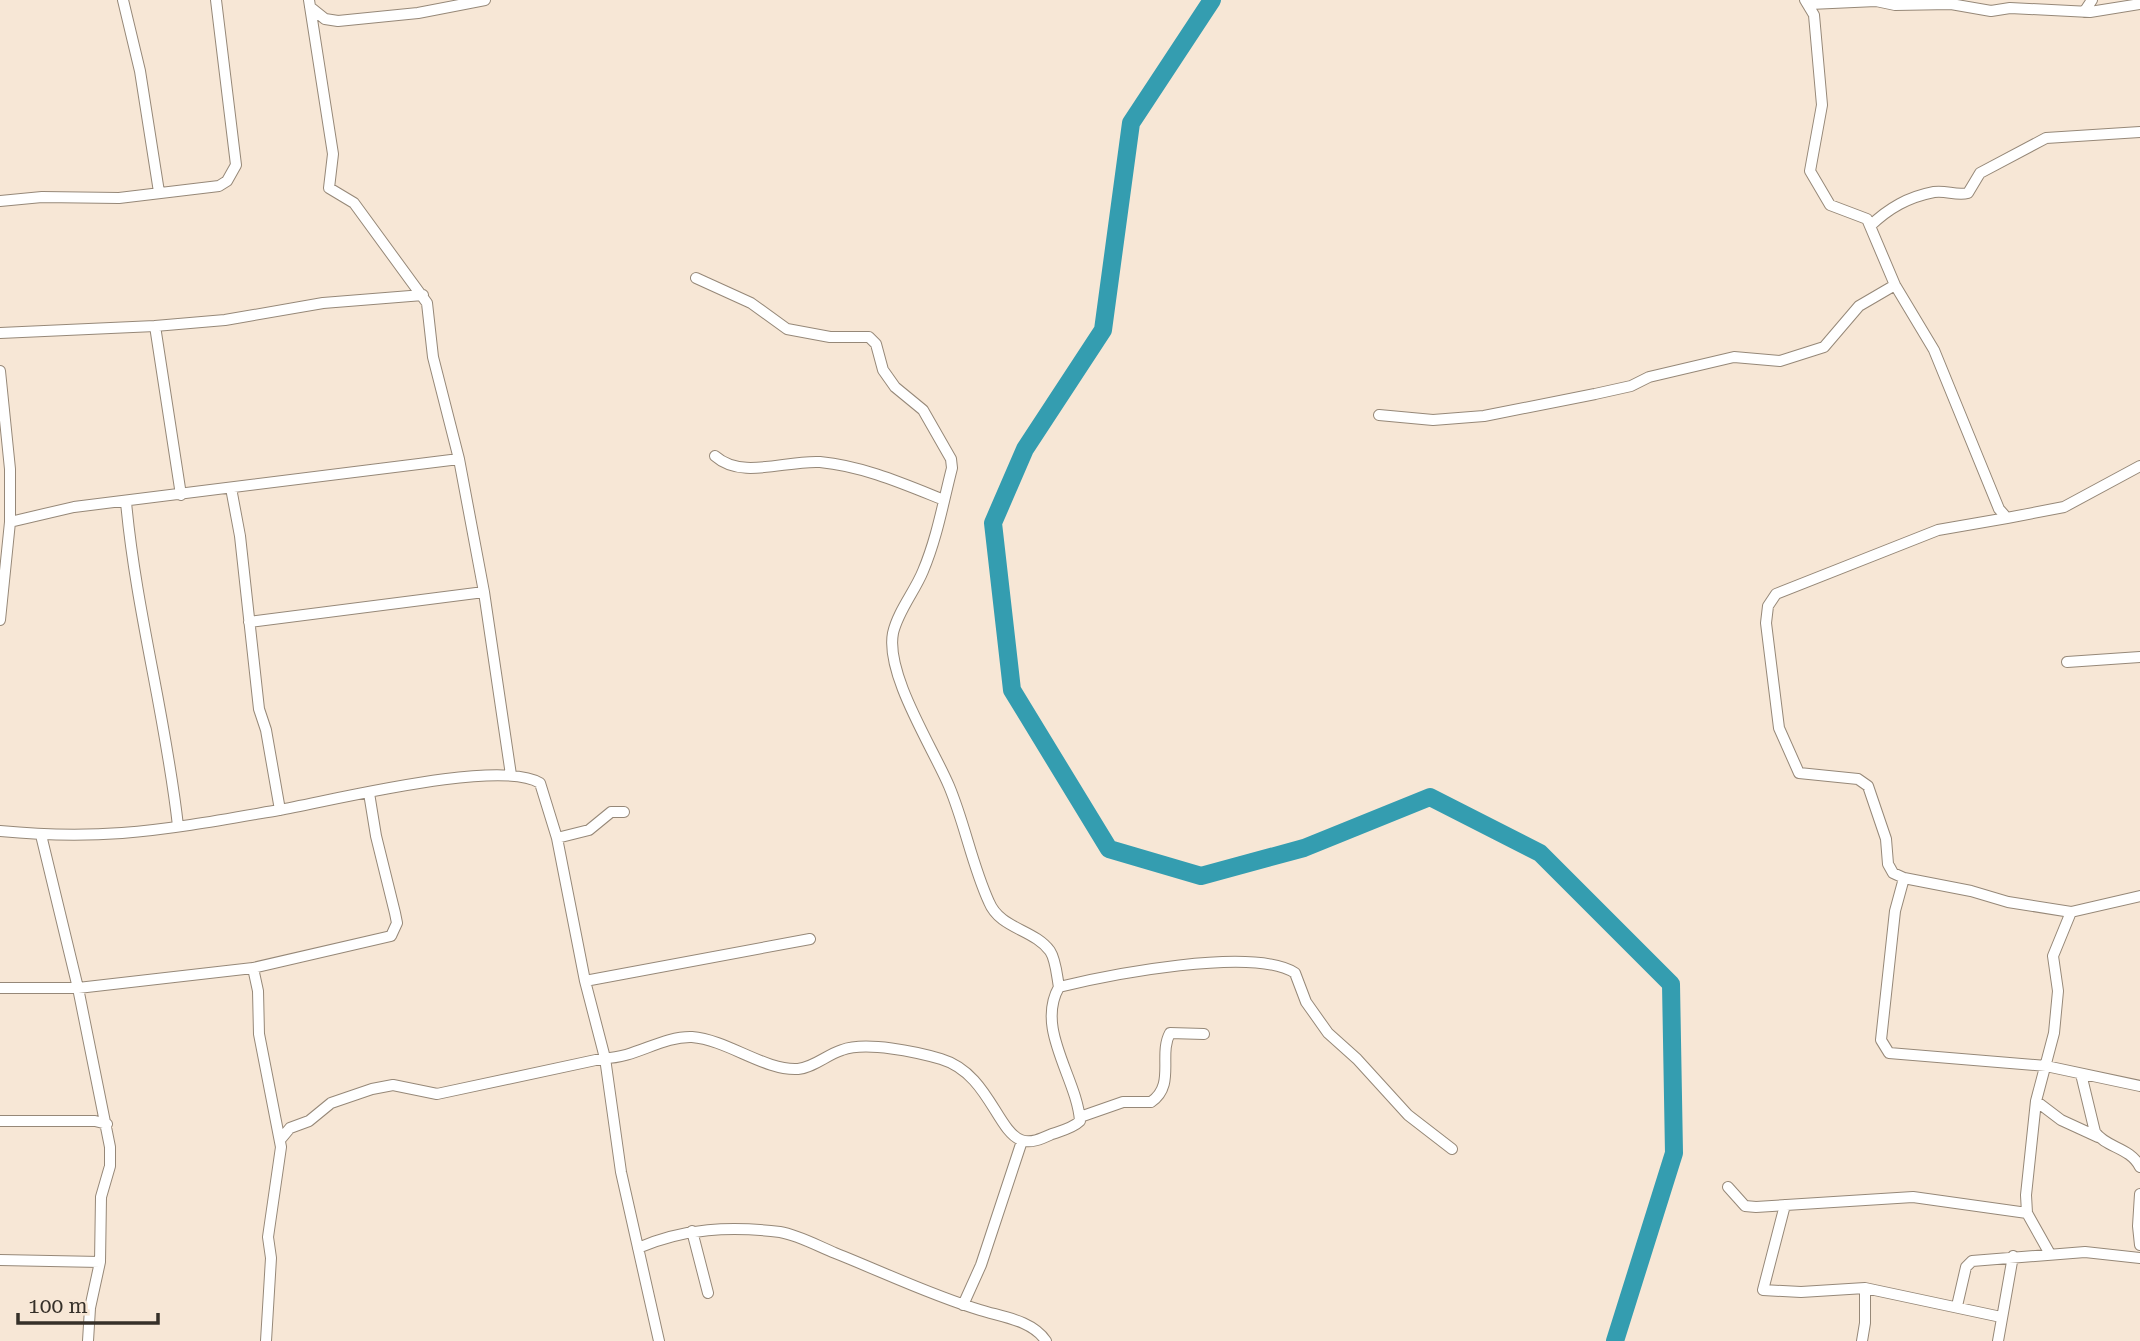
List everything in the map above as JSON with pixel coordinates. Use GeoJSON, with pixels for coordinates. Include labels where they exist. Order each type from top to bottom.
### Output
{"type":"FeatureCollection","features":[{"type":"Feature","properties":{"kind":"street"},"geometry":{"type":"LineString","coordinates":[[123,0],[140,71],[159,192]]}},
{"type":"Feature","properties":{"kind":"street"},"geometry":{"type":"LineString","coordinates":[[0,201],[41,197],[107,199],[219,186],[228,181],[235,170],[216,0]]}},
{"type":"Feature","properties":{"kind":"street"},"geometry":{"type":"LineString","coordinates":[[309,4],[326,19],[338,21],[418,13],[485,0]]}},
{"type":"Feature","properties":{"kind":"street"},"geometry":{"type":"LineString","coordinates":[[2084,12],[2092,0]]}},
{"type":"Feature","properties":{"kind":"street"},"geometry":{"type":"LineString","coordinates":[[2007,518],[1992,497],[1934,350],[1895,285],[1870,226],[1864,216],[1843,212],[1830,205],[1810,171],[1822,105],[1808,2],[1876,1],[1895,5],[1951,4],[1991,11],[2010,8],[2084,12],[2140,4]]}},
{"type":"Feature","properties":{"kind":"street"},"geometry":{"type":"LineString","coordinates":[[309,4],[333,154],[329,188],[354,203],[423,295],[430,317],[433,357],[458,459],[484,592],[511,775]]}},
{"type":"Feature","properties":{"kind":"street"},"geometry":{"type":"LineString","coordinates":[[1870,226],[1893,206],[1906,201],[1935,192],[1968,193],[1980,173],[2046,138],[2140,132]]}},
{"type":"Feature","properties":{"kind":"street"},"geometry":{"type":"LineString","coordinates":[[696,278],[717,290],[742,298],[787,329],[830,337],[864,335],[873,340],[883,370],[895,387],[923,410],[952,462],[931,551],[893,634],[894,656],[912,712],[950,788],[990,905],[1005,921],[1035,937],[1049,951],[1059,987],[1054,1000],[1052,1024],[1080,1117],[1077,1124],[1042,1138],[1022,1141]]}},
{"type":"Feature","properties":{"kind":"street"},"geometry":{"type":"LineString","coordinates":[[1379,415],[1433,420],[1484,416],[1631,386],[1649,377],[1734,357],[1780,361],[1824,347],[1859,306],[1895,285]]}},
{"type":"Feature","properties":{"kind":"street"},"geometry":{"type":"LineString","coordinates":[[0,333],[225,320],[323,303],[423,295]]}},
{"type":"Feature","properties":{"kind":"street"},"geometry":{"type":"LineString","coordinates":[[155,326],[181,495]]}},
{"type":"Feature","properties":{"kind":"street"},"geometry":{"type":"LineString","coordinates":[[0,371],[10,469],[10,522],[0,620]]}},
{"type":"Feature","properties":{"kind":"street"},"geometry":{"type":"LineString","coordinates":[[715,456],[725,465],[739,469],[782,463],[821,463],[901,481],[944,500]]}},
{"type":"Feature","properties":{"kind":"street"},"geometry":{"type":"LineString","coordinates":[[10,522],[74,507],[458,459]]}},
{"type":"Feature","properties":{"kind":"street"},"geometry":{"type":"LineString","coordinates":[[2140,466],[2064,507],[1938,530],[1776,594],[1768,606],[1767,642],[1779,728],[1793,765],[1799,773],[1858,779],[1868,786],[1886,839],[1888,864],[1893,873],[1904,878],[1971,891],[2008,902],[2071,912],[2140,896]]}},
{"type":"Feature","properties":{"kind":"street"},"geometry":{"type":"LineString","coordinates":[[231,488],[259,709],[266,730],[280,810]]}},
{"type":"Feature","properties":{"kind":"street"},"geometry":{"type":"LineString","coordinates":[[126,502],[140,611],[172,774],[178,826]]}},
{"type":"Feature","properties":{"kind":"street"},"geometry":{"type":"LineString","coordinates":[[250,622],[484,592]]}},
{"type":"Feature","properties":{"kind":"street"},"geometry":{"type":"LineString","coordinates":[[2067,662],[2140,657]]}},
{"type":"Feature","properties":{"kind":"street"},"geometry":{"type":"LineString","coordinates":[[0,831],[41,835],[122,833],[280,810],[428,781],[511,775],[528,776],[540,783],[557,838],[585,981],[605,1058],[621,1172],[659,1341]]}},
{"type":"Feature","properties":{"kind":"street"},"geometry":{"type":"LineString","coordinates":[[0,988],[78,988],[253,968],[391,936],[395,931],[395,913],[378,846],[369,793]]}},
{"type":"Feature","properties":{"kind":"street"},"geometry":{"type":"LineString","coordinates":[[557,838],[589,830],[611,812],[624,812]]}},
{"type":"Feature","properties":{"kind":"street"},"geometry":{"type":"LineString","coordinates":[[41,835],[107,1124],[110,1166],[101,1197],[100,1262],[90,1308],[88,1341]]}},
{"type":"Feature","properties":{"kind":"street"},"geometry":{"type":"LineString","coordinates":[[1904,878],[1895,911],[1881,1040],[1884,1048],[1893,1055],[2046,1066],[2140,1086]]}},
{"type":"Feature","properties":{"kind":"street"},"geometry":{"type":"LineString","coordinates":[[2050,1254],[2027,1213],[2027,1169],[2036,1101],[2054,1033],[2058,991],[2053,956],[2071,912]]}},
{"type":"Feature","properties":{"kind":"street"},"geometry":{"type":"LineString","coordinates":[[585,981],[810,939]]}},
{"type":"Feature","properties":{"kind":"street"},"geometry":{"type":"LineString","coordinates":[[1059,987],[1095,978],[1190,965],[1244,962],[1270,964],[1290,970],[1297,975],[1304,997],[1328,1033],[1357,1059],[1409,1115],[1452,1149]]}},
{"type":"Feature","properties":{"kind":"street"},"geometry":{"type":"LineString","coordinates":[[253,968],[258,991],[259,1034],[280,1140],[268,1241],[271,1258],[266,1341]]}},
{"type":"Feature","properties":{"kind":"street"},"geometry":{"type":"LineString","coordinates":[[1080,1117],[1123,1102],[1152,1102],[1161,1092],[1165,1081],[1163,1051],[1170,1033],[1204,1034]]}},
{"type":"Feature","properties":{"kind":"street"},"geometry":{"type":"LineString","coordinates":[[280,1140],[290,1128],[309,1121],[331,1103],[372,1089],[393,1085],[437,1094],[605,1058],[622,1057],[682,1037],[727,1044],[783,1067],[798,1069],[817,1064],[842,1049],[862,1047],[914,1052],[945,1060],[963,1069],[986,1092],[1006,1126],[1022,1141]]}},
{"type":"Feature","properties":{"kind":"street"},"geometry":{"type":"LineString","coordinates":[[2081,1074],[2092,1125],[2098,1137]]}},
{"type":"Feature","properties":{"kind":"street"},"geometry":{"type":"LineString","coordinates":[[2036,1101],[2061,1120],[2126,1151],[2140,1167]]}},
{"type":"Feature","properties":{"kind":"street"},"geometry":{"type":"LineString","coordinates":[[0,1121],[95,1121],[107,1124]]}},
{"type":"Feature","properties":{"kind":"street"},"geometry":{"type":"LineString","coordinates":[[963,1305],[981,1265],[1022,1141]]}},
{"type":"Feature","properties":{"kind":"street"},"geometry":{"type":"LineString","coordinates":[[1728,1187],[1745,1206],[1913,1197],[2027,1213]]}},
{"type":"Feature","properties":{"kind":"street"},"geometry":{"type":"LineString","coordinates":[[2140,1194],[2140,1245]]}},
{"type":"Feature","properties":{"kind":"street"},"geometry":{"type":"LineString","coordinates":[[1784,1205],[1763,1290],[1801,1292],[1865,1288],[2001,1317]]}},
{"type":"Feature","properties":{"kind":"street"},"geometry":{"type":"LineString","coordinates":[[638,1248],[663,1237],[692,1231],[728,1228],[784,1233],[963,1305],[1027,1325],[1037,1330],[1046,1341]]}},
{"type":"Feature","properties":{"kind":"street"},"geometry":{"type":"LineString","coordinates":[[692,1231],[708,1293]]}},
{"type":"Feature","properties":{"kind":"street"},"geometry":{"type":"LineString","coordinates":[[1957,1306],[1970,1262],[2013,1256],[2093,1252],[2140,1258]]}},
{"type":"Feature","properties":{"kind":"street"},"geometry":{"type":"LineString","coordinates":[[1998,1341],[2013,1256]]}},
{"type":"Feature","properties":{"kind":"street"},"geometry":{"type":"LineString","coordinates":[[0,1260],[100,1262]]}},
{"type":"Feature","properties":{"kind":"street"},"geometry":{"type":"LineString","coordinates":[[1862,1341],[1865,1288]]}},
{"type":"Feature","properties":{"kind":"waterway"},"geometry":{"type":"LineString","coordinates":[[1212,0],[1131,123],[1103,330],[1025,449],[993,523],[1012,690],[1109,849],[1201,876],[1304,848],[1430,797],[1540,853],[1671,984],[1674,1153],[1615,1341]]}}]}
